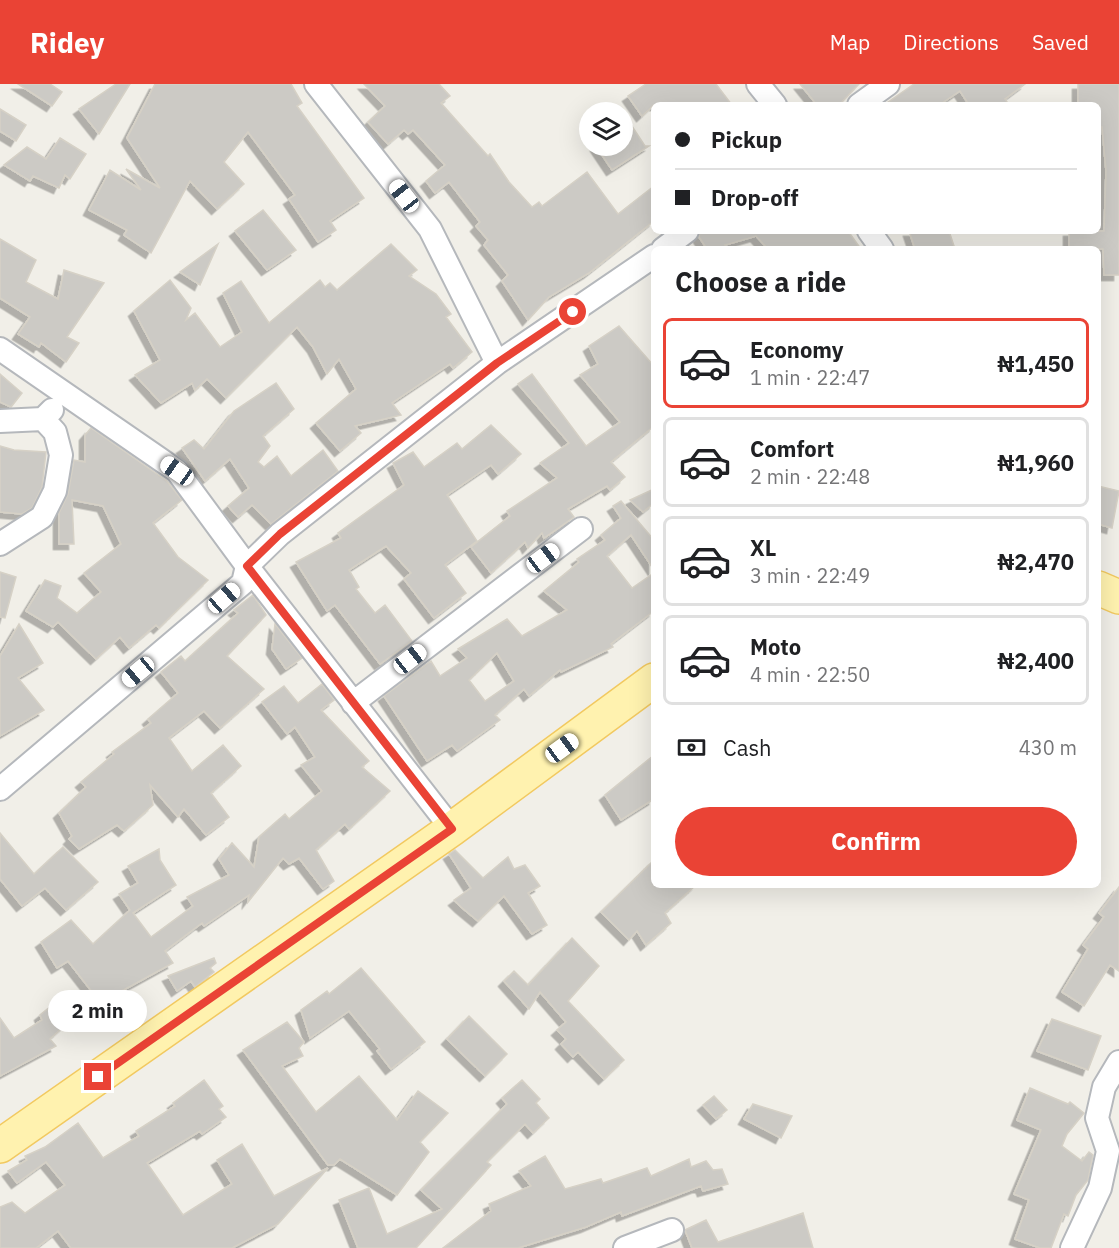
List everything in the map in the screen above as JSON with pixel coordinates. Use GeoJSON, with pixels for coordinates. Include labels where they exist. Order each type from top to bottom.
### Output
{"type":"FeatureCollection","features":[{"type":"Feature","properties":{"kind":"main road"},"geometry":{"type":"LineString","coordinates":[[1101,589],[1119,597]]}},
{"type":"Feature","properties":{"kind":"main road"},"geometry":{"type":"LineString","coordinates":[[0,1146],[452,829],[651,682]]}},
{"type":"Feature","properties":{"kind":"street"},"geometry":{"type":"LineString","coordinates":[[316,84],[430,229],[497,363]]}},
{"type":"Feature","properties":{"kind":"street"},"geometry":{"type":"LineString","coordinates":[[758,84],[773,102]]}},
{"type":"Feature","properties":{"kind":"street"},"geometry":{"type":"LineString","coordinates":[[863,102],[888,84]]}},
{"type":"Feature","properties":{"kind":"street"},"geometry":{"type":"LineString","coordinates":[[667,246],[683,234]]}},
{"type":"Feature","properties":{"kind":"street"},"geometry":{"type":"LineString","coordinates":[[0,789],[243,583],[247,566],[280,534],[497,363],[651,258]]}},
{"type":"Feature","properties":{"kind":"street"},"geometry":{"type":"LineString","coordinates":[[0,349],[177,471],[247,566],[452,829]]}},
{"type":"Feature","properties":{"kind":"street"},"geometry":{"type":"LineString","coordinates":[[0,421],[43,419],[66,396]]}},
{"type":"Feature","properties":{"kind":"street"},"geometry":{"type":"LineString","coordinates":[[0,544],[42,517],[55,491],[60,455],[55,432],[43,419]]}},
{"type":"Feature","properties":{"kind":"street"},"geometry":{"type":"LineString","coordinates":[[353,703],[581,529]]}},
{"type":"Feature","properties":{"kind":"street"},"geometry":{"type":"LineString","coordinates":[[1072,1248],[1114,1154],[1097,1118],[1104,1087],[1119,1062]]}},
{"type":"Feature","properties":{"kind":"street"},"geometry":{"type":"LineString","coordinates":[[625,1248],[672,1230]]}},
{"type":"Feature","properties":{"kind":"building"},"geometry":{"type":"Polygon","coordinates":[[[18,84],[50,84],[62,92],[52,106],[18,84]]]}},
{"type":"Feature","properties":{"kind":"building"},"geometry":{"type":"Polygon","coordinates":[[[116,84],[130,84],[99,134],[79,109],[116,84]]]}},
{"type":"Feature","properties":{"kind":"building"},"geometry":{"type":"Polygon","coordinates":[[[155,84],[291,84],[302,103],[297,106],[364,198],[330,221],[336,230],[318,242],[289,199],[295,195],[248,132],[224,162],[244,184],[217,209],[190,181],[151,253],[124,235],[127,230],[89,210],[110,170],[141,190],[126,169],[160,188],[127,138],[155,84]]]}},
{"type":"Feature","properties":{"kind":"building"},"geometry":{"type":"Polygon","coordinates":[[[364,84],[439,84],[450,96],[441,103],[488,156],[490,154],[509,182],[532,207],[539,202],[542,206],[587,172],[618,214],[651,188],[651,223],[589,273],[549,297],[528,320],[502,281],[508,275],[484,245],[488,240],[476,226],[480,222],[449,182],[435,193],[426,181],[445,165],[413,130],[408,134],[404,130],[388,144],[368,122],[385,106],[364,84]]]}},
{"type":"Feature","properties":{"kind":"building"},"geometry":{"type":"Polygon","coordinates":[[[646,84],[716,84],[730,102],[651,102],[651,108],[642,116],[628,96],[646,84]]]}},
{"type":"Feature","properties":{"kind":"building"},"geometry":{"type":"Polygon","coordinates":[[[800,84],[859,84],[842,102],[815,102],[800,84]]]}},
{"type":"Feature","properties":{"kind":"building"},"geometry":{"type":"Polygon","coordinates":[[[914,84],[1025,84],[1005,99],[1007,102],[967,102],[960,91],[944,102],[888,102],[914,84]]]}},
{"type":"Feature","properties":{"kind":"building"},"geometry":{"type":"Polygon","coordinates":[[[1078,84],[1119,84],[1119,275],[1104,275],[1101,246],[1069,246],[1069,234],[1101,234],[1101,231],[1104,231],[1106,171],[1101,127],[1101,102],[1078,102],[1078,84]]]}},
{"type":"Feature","properties":{"kind":"building"},"geometry":{"type":"Polygon","coordinates":[[[0,109],[26,125],[16,141],[0,131],[0,109]]]}},
{"type":"Feature","properties":{"kind":"building"},"geometry":{"type":"Polygon","coordinates":[[[633,128],[645,146],[649,146],[612,170],[603,156],[633,156],[633,128]]]}},
{"type":"Feature","properties":{"kind":"building"},"geometry":{"type":"Polygon","coordinates":[[[60,138],[86,154],[70,179],[65,175],[59,188],[33,176],[30,181],[4,165],[27,147],[46,159],[60,138]]]}},
{"type":"Feature","properties":{"kind":"building"},"geometry":{"type":"Polygon","coordinates":[[[263,210],[296,250],[267,270],[235,231],[263,210]]]}},
{"type":"Feature","properties":{"kind":"building"},"geometry":{"type":"Polygon","coordinates":[[[700,234],[850,234],[859,246],[765,246],[756,236],[726,246],[705,246],[700,234]]]}},
{"type":"Feature","properties":{"kind":"building"},"geometry":{"type":"Polygon","coordinates":[[[910,234],[950,234],[954,246],[914,246],[910,234]]]}},
{"type":"Feature","properties":{"kind":"building"},"geometry":{"type":"Polygon","coordinates":[[[0,239],[36,260],[26,282],[58,299],[64,270],[104,283],[67,337],[79,343],[66,362],[41,343],[39,347],[18,334],[30,317],[0,298],[0,239]]]}},
{"type":"Feature","properties":{"kind":"building"},"geometry":{"type":"Polygon","coordinates":[[[218,244],[200,285],[180,272],[218,244]]]}},
{"type":"Feature","properties":{"kind":"building"},"geometry":{"type":"Polygon","coordinates":[[[391,244],[417,270],[409,276],[436,294],[451,314],[446,317],[472,352],[453,368],[450,364],[392,403],[401,415],[355,426],[361,433],[340,451],[316,423],[356,389],[339,359],[327,374],[313,347],[297,327],[226,398],[207,379],[195,390],[192,383],[161,403],[135,375],[160,360],[134,311],[170,280],[191,308],[186,320],[195,313],[220,347],[242,332],[223,293],[241,281],[269,323],[320,280],[325,287],[330,283],[337,290],[391,244]]]}},
{"type":"Feature","properties":{"kind":"building"},"geometry":{"type":"Polygon","coordinates":[[[619,326],[651,363],[651,429],[611,462],[625,477],[610,490],[607,486],[568,509],[574,517],[544,538],[542,533],[528,548],[525,542],[491,573],[471,547],[510,516],[507,511],[557,478],[540,463],[569,443],[518,384],[532,374],[586,446],[620,422],[580,375],[598,364],[589,346],[619,326]]]}},
{"type":"Feature","properties":{"kind":"building"},"geometry":{"type":"Polygon","coordinates":[[[0,374],[22,393],[11,407],[0,402],[0,374]]]}},
{"type":"Feature","properties":{"kind":"building"},"geometry":{"type":"Polygon","coordinates":[[[276,383],[294,409],[263,436],[270,446],[258,462],[264,467],[277,456],[291,476],[323,450],[338,471],[271,524],[252,505],[238,517],[228,506],[249,488],[230,459],[205,481],[182,448],[194,440],[204,449],[234,411],[276,383]]]}},
{"type":"Feature","properties":{"kind":"building"},"geometry":{"type":"Polygon","coordinates":[[[491,425],[521,454],[498,474],[491,465],[447,495],[477,541],[445,565],[466,593],[434,618],[404,579],[411,573],[386,546],[349,570],[359,587],[356,589],[375,613],[385,605],[412,641],[380,664],[335,605],[327,611],[296,562],[341,538],[338,533],[404,485],[393,463],[413,452],[424,467],[457,443],[462,449],[491,425]]]}},
{"type":"Feature","properties":{"kind":"building"},"geometry":{"type":"Polygon","coordinates":[[[91,428],[167,481],[182,500],[153,523],[178,557],[208,580],[159,628],[156,625],[129,648],[120,637],[96,659],[58,622],[53,627],[26,611],[45,580],[61,586],[57,598],[77,613],[101,592],[84,573],[121,544],[103,506],[72,500],[74,544],[59,544],[59,513],[68,494],[74,460],[85,462],[85,435],[91,428]]]}},
{"type":"Feature","properties":{"kind":"building"},"geometry":{"type":"Polygon","coordinates":[[[0,446],[14,450],[46,452],[42,487],[32,508],[22,514],[0,512],[0,446]]]}},
{"type":"Feature","properties":{"kind":"building"},"geometry":{"type":"Polygon","coordinates":[[[1101,487],[1119,491],[1112,528],[1101,525],[1101,487]]]}},
{"type":"Feature","properties":{"kind":"building"},"geometry":{"type":"Polygon","coordinates":[[[651,490],[651,505],[643,512],[630,500],[651,490]]]}},
{"type":"Feature","properties":{"kind":"building"},"geometry":{"type":"Polygon","coordinates":[[[621,501],[651,536],[651,565],[631,535],[607,556],[632,588],[651,575],[651,613],[611,644],[613,647],[561,672],[560,670],[529,696],[524,689],[495,715],[500,720],[457,751],[452,745],[427,761],[384,696],[431,661],[440,676],[467,658],[458,649],[507,619],[522,636],[567,610],[544,591],[579,562],[577,559],[605,540],[601,535],[621,518],[613,506],[621,501]],[[497,653],[469,680],[485,701],[514,681],[497,653]]]}},
{"type":"Feature","properties":{"kind":"building"},"geometry":{"type":"Polygon","coordinates":[[[0,572],[16,577],[5,618],[0,617],[0,572]]]}},
{"type":"Feature","properties":{"kind":"building"},"geometry":{"type":"Polygon","coordinates":[[[253,595],[266,615],[227,656],[264,689],[220,728],[204,711],[169,738],[192,771],[223,745],[241,766],[211,793],[229,817],[206,835],[184,809],[178,817],[150,785],[153,805],[124,831],[117,825],[79,849],[69,839],[72,836],[59,813],[86,787],[81,782],[114,754],[112,752],[151,723],[148,719],[178,693],[161,672],[181,656],[185,661],[238,613],[234,610],[253,595]]]}},
{"type":"Feature","properties":{"kind":"building"},"geometry":{"type":"Polygon","coordinates":[[[19,624],[43,663],[18,678],[44,710],[0,736],[0,656],[19,624]]]}},
{"type":"Feature","properties":{"kind":"building"},"geometry":{"type":"Polygon","coordinates":[[[275,624],[302,658],[286,669],[272,649],[275,624]]]}},
{"type":"Feature","properties":{"kind":"building"},"geometry":{"type":"Polygon","coordinates":[[[322,684],[334,700],[321,710],[369,761],[362,767],[390,791],[349,829],[345,824],[316,850],[334,881],[323,889],[299,858],[289,864],[283,858],[248,902],[249,895],[204,926],[202,923],[165,951],[173,963],[118,993],[123,1000],[107,1011],[68,961],[57,968],[41,942],[71,920],[93,944],[130,910],[119,894],[138,883],[128,866],[159,849],[160,860],[176,885],[133,913],[151,937],[193,906],[187,897],[229,875],[219,859],[232,843],[254,867],[259,837],[285,814],[289,819],[322,791],[301,765],[315,757],[295,727],[287,734],[262,702],[284,686],[298,703],[322,684]]]}},
{"type":"Feature","properties":{"kind":"building"},"geometry":{"type":"Polygon","coordinates":[[[651,757],[651,801],[621,820],[605,795],[651,757]]]}},
{"type":"Feature","properties":{"kind":"building"},"geometry":{"type":"Polygon","coordinates":[[[0,833],[34,874],[63,847],[98,882],[66,910],[45,888],[22,906],[0,879],[0,833]]]}},
{"type":"Feature","properties":{"kind":"building"},"geometry":{"type":"Polygon","coordinates":[[[455,850],[483,878],[508,857],[514,869],[525,865],[540,886],[528,893],[547,925],[532,934],[504,896],[478,921],[454,900],[471,888],[449,854],[455,850]]]}},
{"type":"Feature","properties":{"kind":"building"},"geometry":{"type":"Polygon","coordinates":[[[651,863],[651,888],[693,888],[665,913],[671,923],[646,945],[637,931],[629,940],[601,912],[651,863]]]}},
{"type":"Feature","properties":{"kind":"building"},"geometry":{"type":"Polygon","coordinates":[[[1119,887],[1119,971],[1110,965],[1084,1006],[1062,992],[1088,949],[1083,945],[1104,917],[1099,913],[1119,887]]]}},
{"type":"Feature","properties":{"kind":"building"},"geometry":{"type":"Polygon","coordinates":[[[572,938],[599,966],[568,1001],[624,1060],[604,1079],[578,1052],[573,1057],[561,1044],[566,1039],[557,1030],[566,1022],[540,992],[529,1009],[504,981],[514,971],[528,985],[572,938]]]}},
{"type":"Feature","properties":{"kind":"building"},"geometry":{"type":"Polygon","coordinates":[[[214,958],[216,963],[210,968],[214,972],[195,987],[191,981],[177,991],[168,976],[214,958]]]}},
{"type":"Feature","properties":{"kind":"building"},"geometry":{"type":"Polygon","coordinates":[[[361,968],[425,1042],[391,1069],[377,1051],[380,1049],[349,1011],[310,1038],[301,1010],[327,991],[329,994],[361,968]]]}},
{"type":"Feature","properties":{"kind":"building"},"geometry":{"type":"Polygon","coordinates":[[[61,998],[76,1015],[50,1039],[56,1046],[0,1076],[0,1018],[14,1038],[42,1020],[40,1015],[61,998]]]}},
{"type":"Feature","properties":{"kind":"building"},"geometry":{"type":"Polygon","coordinates":[[[469,1016],[507,1054],[485,1076],[447,1039],[469,1016]]]}},
{"type":"Feature","properties":{"kind":"building"},"geometry":{"type":"Polygon","coordinates":[[[1052,1019],[1101,1036],[1088,1070],[1037,1051],[1052,1019]]]}},
{"type":"Feature","properties":{"kind":"building"},"geometry":{"type":"Polygon","coordinates":[[[287,1022],[304,1042],[299,1048],[303,1056],[282,1066],[316,1112],[359,1076],[397,1120],[418,1091],[448,1113],[420,1142],[429,1152],[397,1195],[340,1159],[334,1165],[328,1165],[243,1050],[287,1022]]]}},
{"type":"Feature","properties":{"kind":"building"},"geometry":{"type":"Polygon","coordinates":[[[204,1080],[223,1106],[219,1109],[226,1117],[202,1134],[200,1131],[147,1163],[183,1215],[232,1184],[217,1160],[242,1144],[274,1196],[328,1168],[278,1224],[232,1248],[71,1248],[58,1231],[36,1248],[0,1248],[0,1207],[12,1202],[25,1213],[65,1185],[46,1162],[17,1183],[8,1171],[27,1160],[25,1156],[45,1147],[78,1123],[103,1158],[139,1136],[136,1131],[175,1106],[173,1103],[204,1080]]]}},
{"type":"Feature","properties":{"kind":"building"},"geometry":{"type":"Polygon","coordinates":[[[522,1080],[540,1099],[536,1103],[549,1118],[533,1133],[525,1124],[487,1162],[491,1165],[416,1248],[358,1248],[339,1200],[369,1188],[387,1234],[442,1209],[421,1190],[507,1104],[502,1098],[522,1080]]]}},
{"type":"Feature","properties":{"kind":"building"},"geometry":{"type":"Polygon","coordinates":[[[1030,1088],[1068,1104],[1070,1102],[1084,1113],[1067,1134],[1062,1146],[1082,1161],[1089,1152],[1093,1155],[1088,1180],[1076,1195],[1068,1216],[1064,1214],[1051,1248],[1040,1248],[1015,1239],[1029,1200],[1014,1194],[1041,1130],[1017,1120],[1030,1088]]]}},
{"type":"Feature","properties":{"kind":"building"},"geometry":{"type":"Polygon","coordinates":[[[714,1096],[727,1110],[716,1119],[703,1105],[714,1096]]]}},
{"type":"Feature","properties":{"kind":"building"},"geometry":{"type":"Polygon","coordinates":[[[753,1104],[792,1116],[781,1138],[744,1119],[753,1104]]]}},
{"type":"Feature","properties":{"kind":"building"},"geometry":{"type":"Polygon","coordinates":[[[545,1156],[565,1189],[601,1179],[603,1183],[647,1168],[651,1176],[689,1159],[691,1167],[706,1161],[713,1170],[722,1169],[728,1184],[703,1191],[701,1186],[622,1216],[621,1212],[586,1227],[518,1248],[443,1248],[491,1211],[489,1204],[531,1186],[519,1171],[545,1156]]]}},
{"type":"Feature","properties":{"kind":"building"},"geometry":{"type":"Polygon","coordinates":[[[803,1213],[813,1248],[692,1248],[685,1230],[706,1220],[718,1242],[803,1213]]]}},
{"type":"Feature","properties":{"kind":"route"},"geometry":{"type":"LineString","coordinates":[[98,1077],[452,829],[247,566],[280,534],[497,363],[573,312]]}}]}
